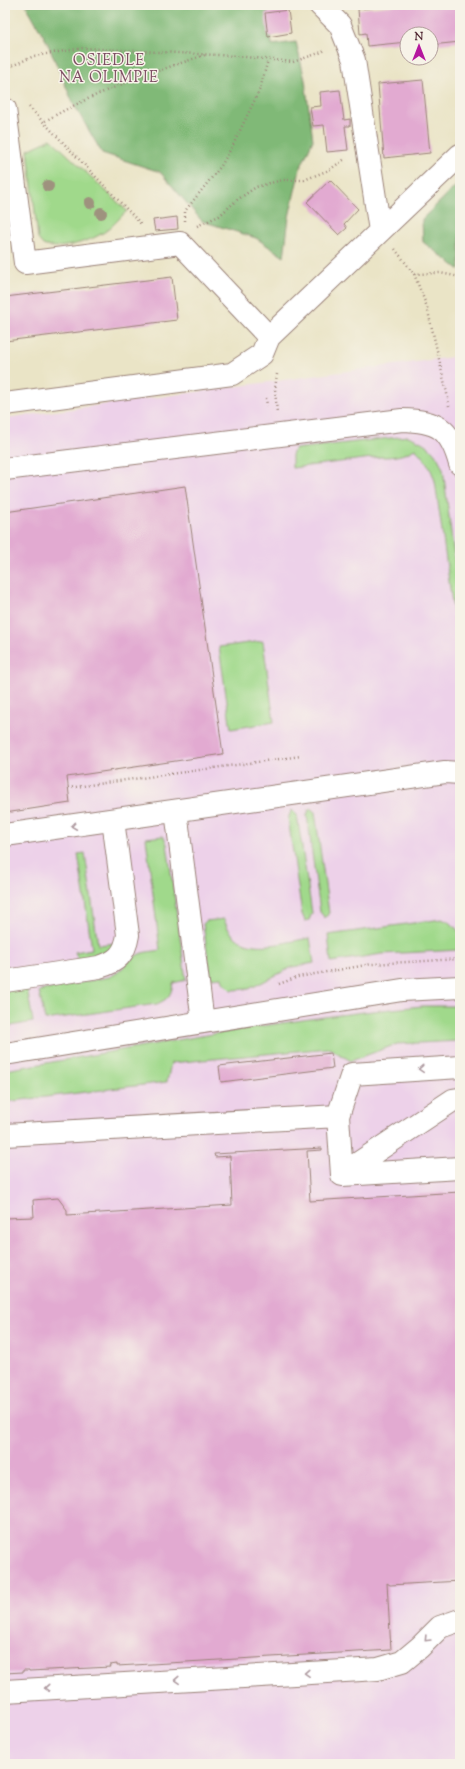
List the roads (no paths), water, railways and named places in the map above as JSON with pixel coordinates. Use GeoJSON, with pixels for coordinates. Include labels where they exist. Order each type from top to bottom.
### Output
{"type":"FeatureCollection","features":[{"type":"Feature","properties":{"kind":"street"},"geometry":{"type":"LineString","coordinates":[[320,5],[340,25],[354,60],[380,232]]}},
{"type":"Feature","properties":{"kind":"street"},"geometry":{"type":"LineString","coordinates":[[5,109],[24,263],[181,238],[269,337]]}},
{"type":"Feature","properties":{"kind":"street"},"geometry":{"type":"LineString","coordinates":[[5,404],[232,374],[262,354],[269,337],[460,155]]}},
{"type":"Feature","properties":{"kind":"street"},"geometry":{"type":"LineString","coordinates":[[5,469],[402,420],[424,421],[443,429],[454,445],[460,464]]}},
{"type":"Feature","properties":{"kind":"street"},"geometry":{"type":"LineString","coordinates":[[5,835],[445,772],[460,773]]}},
{"type":"Feature","properties":{"kind":"street"},"geometry":{"type":"LineString","coordinates":[[176,811],[203,1022]]}},
{"type":"Feature","properties":{"kind":"street"},"geometry":{"type":"LineString","coordinates":[[5,981],[100,967],[111,964],[121,957],[127,947],[128,936],[113,820]]}},
{"type":"Feature","properties":{"kind":"street"},"geometry":{"type":"LineString","coordinates":[[5,1054],[402,990],[460,987]]}},
{"type":"Feature","properties":{"kind":"street"},"geometry":{"type":"LineString","coordinates":[[342,1175],[338,1116],[352,1074],[460,1067]]}},
{"type":"Feature","properties":{"kind":"street"},"geometry":{"type":"LineString","coordinates":[[342,1175],[453,1100],[460,1099]]}},
{"type":"Feature","properties":{"kind":"street"},"geometry":{"type":"LineString","coordinates":[[5,1135],[338,1116]]}},
{"type":"Feature","properties":{"kind":"street"},"geometry":{"type":"LineString","coordinates":[[342,1175],[460,1168]]}},
{"type":"Feature","properties":{"kind":"street"},"geometry":{"type":"LineString","coordinates":[[5,1690],[378,1669],[402,1662],[440,1627],[460,1620]]}},
{"type":"Feature","properties":{"kind":"district","name":"OSIEDLE NA OLIMPIE"},"geometry":{"type":"Point","coordinates":[109,70]}}]}
